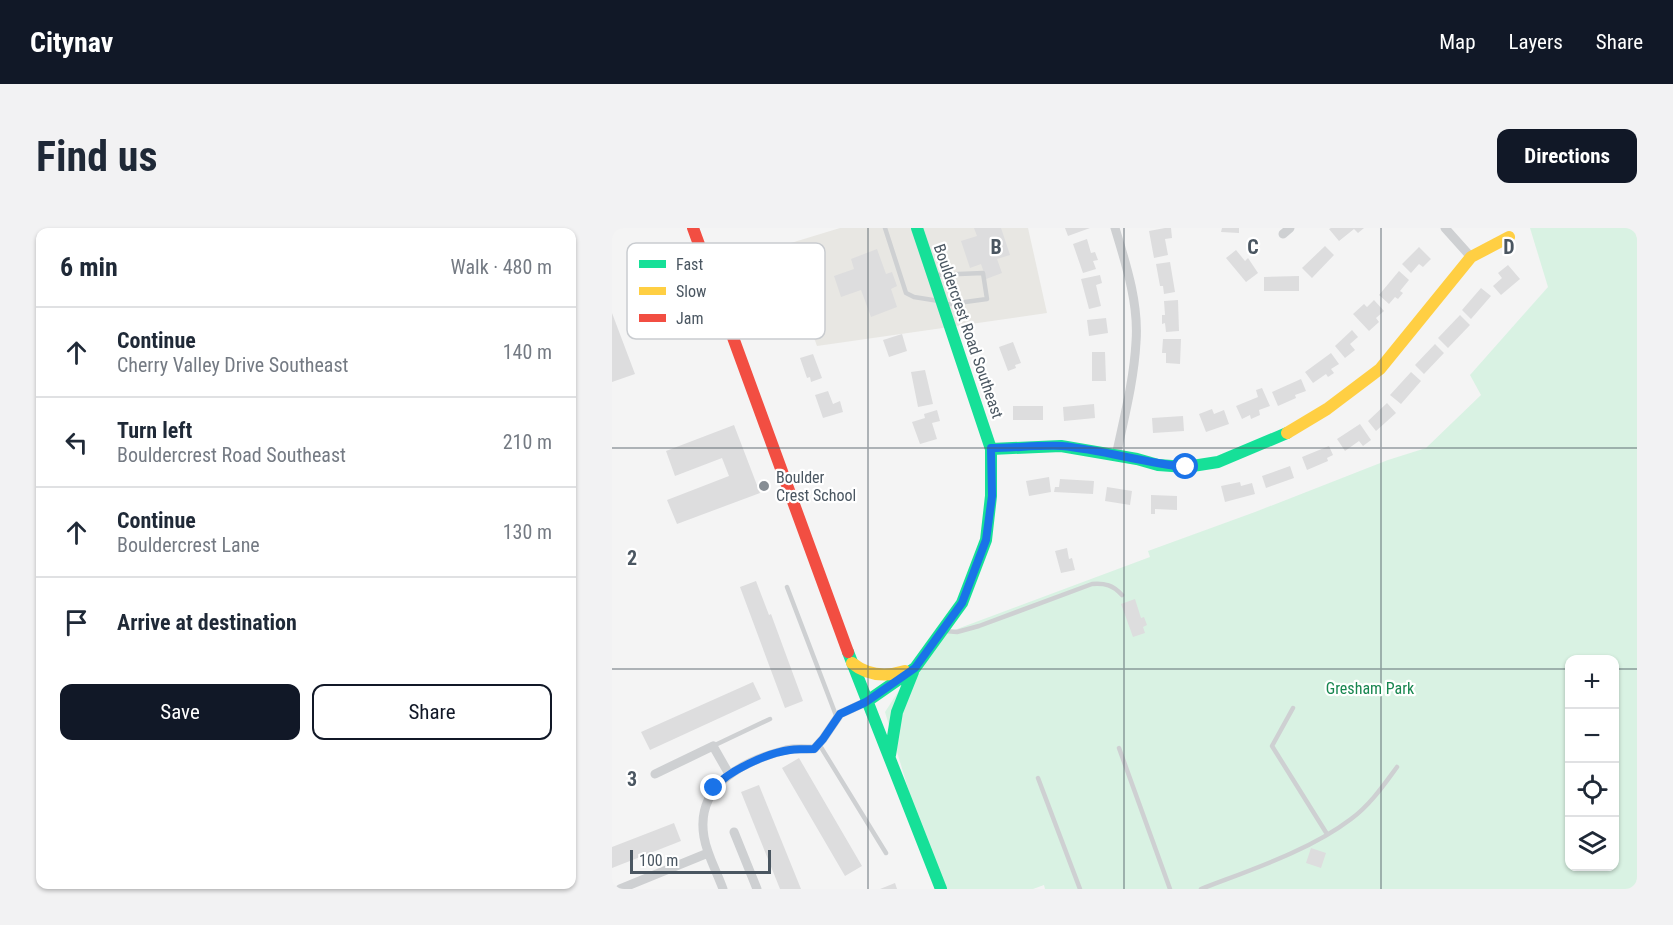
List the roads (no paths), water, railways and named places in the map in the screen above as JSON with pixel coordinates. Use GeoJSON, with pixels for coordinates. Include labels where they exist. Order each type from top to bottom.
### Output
{"type":"FeatureCollection","features":[{"type":"Feature","properties":{"kind":"street"},"geometry":{"type":"LineString","coordinates":[[693,228],[698,243]]}},
{"type":"Feature","properties":{"kind":"street","name":"Bouldercrest Road Southeast"},"geometry":{"type":"LineString","coordinates":[[866,702],[915,668],[962,603],[986,540],[992,496],[991,448],[916,228]]}},
{"type":"Feature","properties":{"kind":"street"},"geometry":{"type":"LineString","coordinates":[[1115,228],[1131,288],[1136,341],[1128,402],[1116,456]]}},
{"type":"Feature","properties":{"kind":"street"},"geometry":{"type":"LineString","coordinates":[[1445,228],[1471,257]]}},
{"type":"Feature","properties":{"kind":"street"},"geometry":{"type":"LineString","coordinates":[[991,448],[1061,446],[1158,465],[1186,467],[1218,462],[1297,429],[1380,369],[1471,257],[1509,237]]}},
{"type":"Feature","properties":{"kind":"street"},"geometry":{"type":"LineString","coordinates":[[734,339],[866,702],[941,889]]}},
{"type":"Feature","properties":{"kind":"street"},"geometry":{"type":"LineString","coordinates":[[852,663],[858,669],[870,674],[884,676],[915,668]]}},
{"type":"Feature","properties":{"kind":"street"},"geometry":{"type":"LineString","coordinates":[[890,762],[893,730],[900,702],[915,668]]}},
{"type":"Feature","properties":{"kind":"street"},"geometry":{"type":"LineString","coordinates":[[723,889],[708,853],[704,835],[708,798],[714,788],[729,774],[787,750],[814,749],[840,715],[866,702]]}},
{"type":"Feature","properties":{"kind":"street"},"geometry":{"type":"LineString","coordinates":[[655,774],[713,746],[729,774]]}},
{"type":"Feature","properties":{"kind":"street"},"geometry":{"type":"LineString","coordinates":[[734,832],[757,889]]}},
{"type":"Feature","properties":{"kind":"street"},"geometry":{"type":"LineString","coordinates":[[620,889],[708,853]]}},
{"type":"Feature","properties":{"kind":"lane"},"geometry":{"type":"LineString","coordinates":[[885,228],[906,293],[942,303],[987,299],[983,273],[933,276]]}},
{"type":"Feature","properties":{"kind":"lane"},"geometry":{"type":"LineString","coordinates":[[943,630],[957,632],[979,626],[1092,584],[1110,585],[1122,595]]}},
{"type":"Feature","properties":{"kind":"lane"},"geometry":{"type":"LineString","coordinates":[[787,587],[840,715]]}},
{"type":"Feature","properties":{"kind":"lane"},"geometry":{"type":"LineString","coordinates":[[1293,708],[1272,746],[1327,834]]}},
{"type":"Feature","properties":{"kind":"lane"},"geometry":{"type":"LineString","coordinates":[[713,746],[770,719]]}},
{"type":"Feature","properties":{"kind":"lane"},"geometry":{"type":"LineString","coordinates":[[819,744],[886,853]]}},
{"type":"Feature","properties":{"kind":"lane"},"geometry":{"type":"LineString","coordinates":[[1119,748],[1170,889]]}},
{"type":"Feature","properties":{"kind":"lane"},"geometry":{"type":"LineString","coordinates":[[1201,889],[1272,861],[1352,819],[1378,794],[1397,767]]}},
{"type":"Feature","properties":{"kind":"lane"},"geometry":{"type":"LineString","coordinates":[[1038,778],[1079,889]]}},
{"type":"Feature","properties":{"kind":"place","name":"Boulder Crest School"},"geometry":{"type":"Point","coordinates":[764,486]}},
{"type":"Feature","properties":{"kind":"park label","name":"Gresham Park"},"geometry":{"type":"Point","coordinates":[1370,688]}}]}
